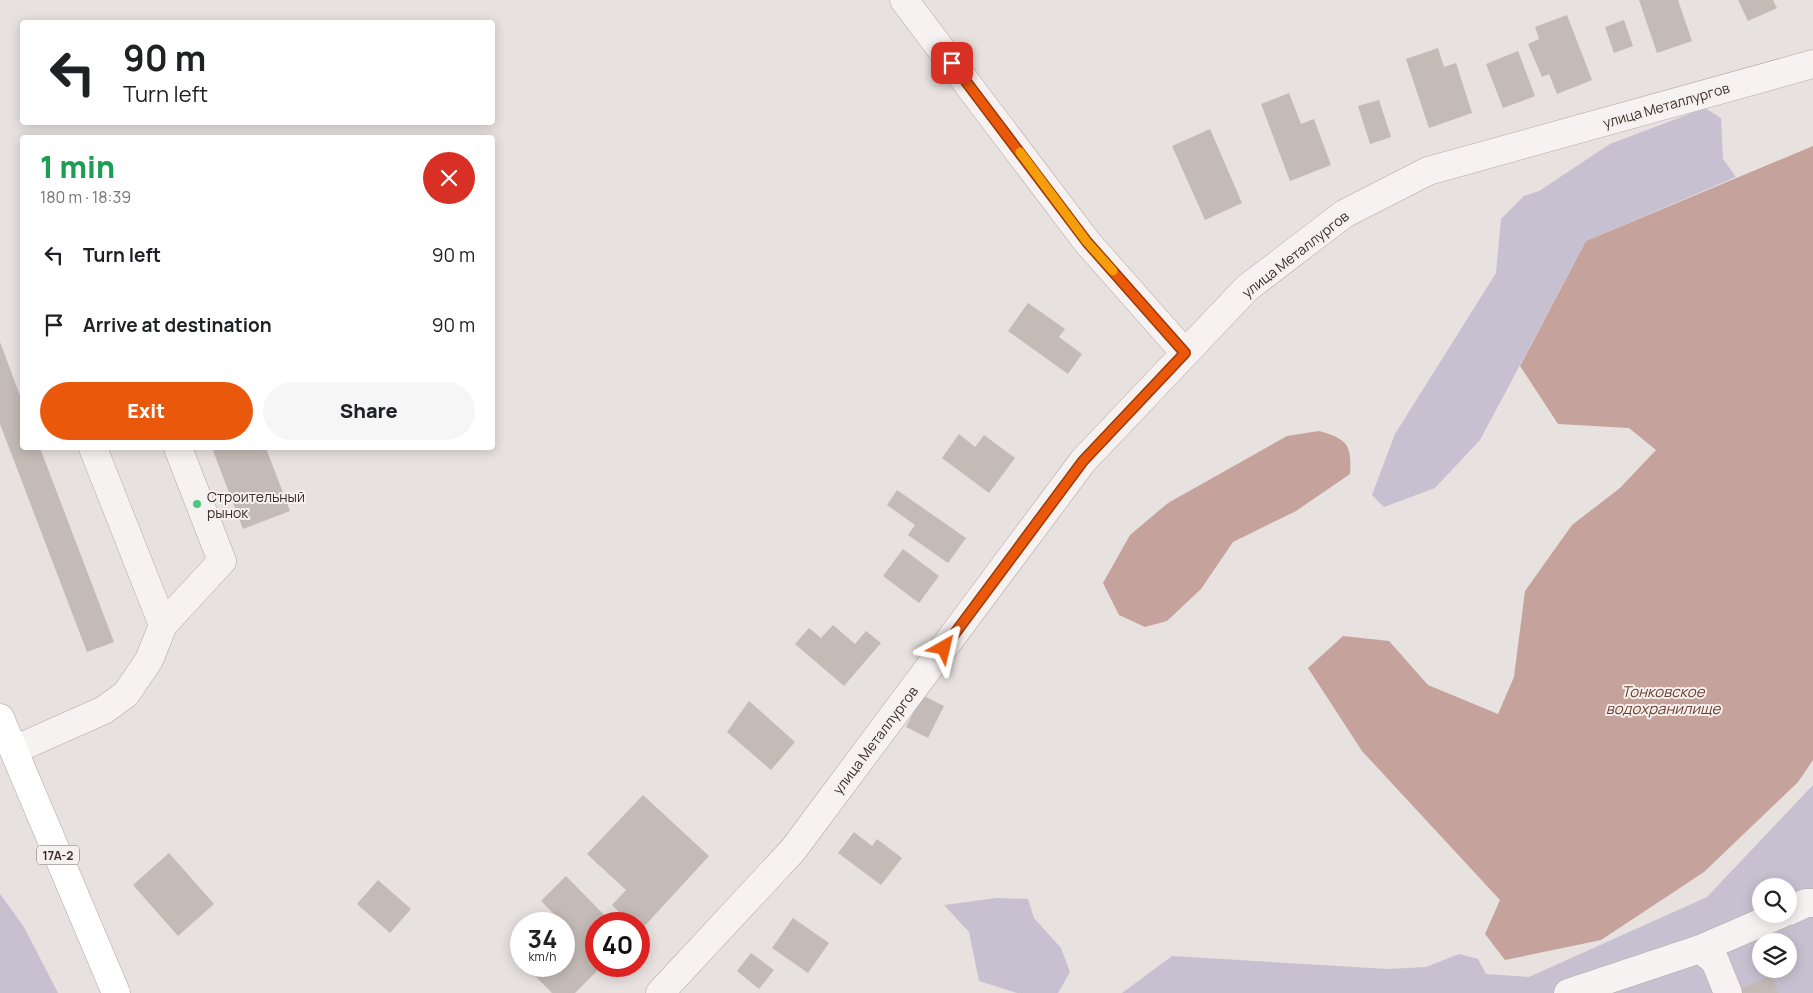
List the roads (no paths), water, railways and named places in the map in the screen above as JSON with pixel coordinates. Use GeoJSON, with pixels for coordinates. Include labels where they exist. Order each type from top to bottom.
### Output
{"type":"FeatureCollection","features":[{"type":"Feature","properties":{"kind":"main road","name":"17А-2"},"geometry":{"type":"LineString","coordinates":[[0,718],[116,993]]}},
{"type":"Feature","properties":{"kind":"street"},"geometry":{"type":"LineString","coordinates":[[904,0],[1087,242],[1185,353]]}},
{"type":"Feature","properties":{"kind":"street","name":"улица Металлургов"},"geometry":{"type":"LineString","coordinates":[[660,993],[793,850],[1083,461],[1247,288],[1344,214],[1428,171],[1813,64]]}},
{"type":"Feature","properties":{"kind":"street"},"geometry":{"type":"LineString","coordinates":[[93,450],[163,625]]}},
{"type":"Feature","properties":{"kind":"street"},"geometry":{"type":"LineString","coordinates":[[14,750],[104,710],[126,694],[149,660],[163,625],[222,561],[179,450]]}},
{"type":"Feature","properties":{"kind":"street"},"geometry":{"type":"LineString","coordinates":[[1797,907],[1806,903],[1813,903]]}},
{"type":"Feature","properties":{"kind":"street"},"geometry":{"type":"LineString","coordinates":[[1568,993],[1700,949],[1760,923]]}},
{"type":"Feature","properties":{"kind":"street"},"geometry":{"type":"LineString","coordinates":[[1700,949],[1714,961],[1728,993]]}},
{"type":"Feature","properties":{"kind":"water","name":"Тонковское водохранилище"},"geometry":{"type":"Polygon","coordinates":[[[1813,146],[1813,760],[1798,782],[1704,872],[1601,940],[1505,960],[1485,934],[1500,900],[1362,751],[1308,668],[1343,636],[1389,641],[1428,685],[1498,714],[1514,677],[1525,591],[1572,525],[1620,488],[1656,450],[1629,428],[1558,424],[1520,366],[1586,241],[1813,146]]]}},
{"type":"Feature","properties":{"kind":"water"},"geometry":{"type":"Polygon","coordinates":[[[1319,431],[1336,437],[1346,444],[1350,456],[1350,474],[1296,511],[1233,542],[1201,589],[1167,621],[1145,627],[1119,615],[1103,583],[1130,535],[1168,503],[1287,436],[1319,431]]]}},
{"type":"Feature","properties":{"kind":"place","name":"Строительный рынок"},"geometry":{"type":"Point","coordinates":[197,504]}}]}
